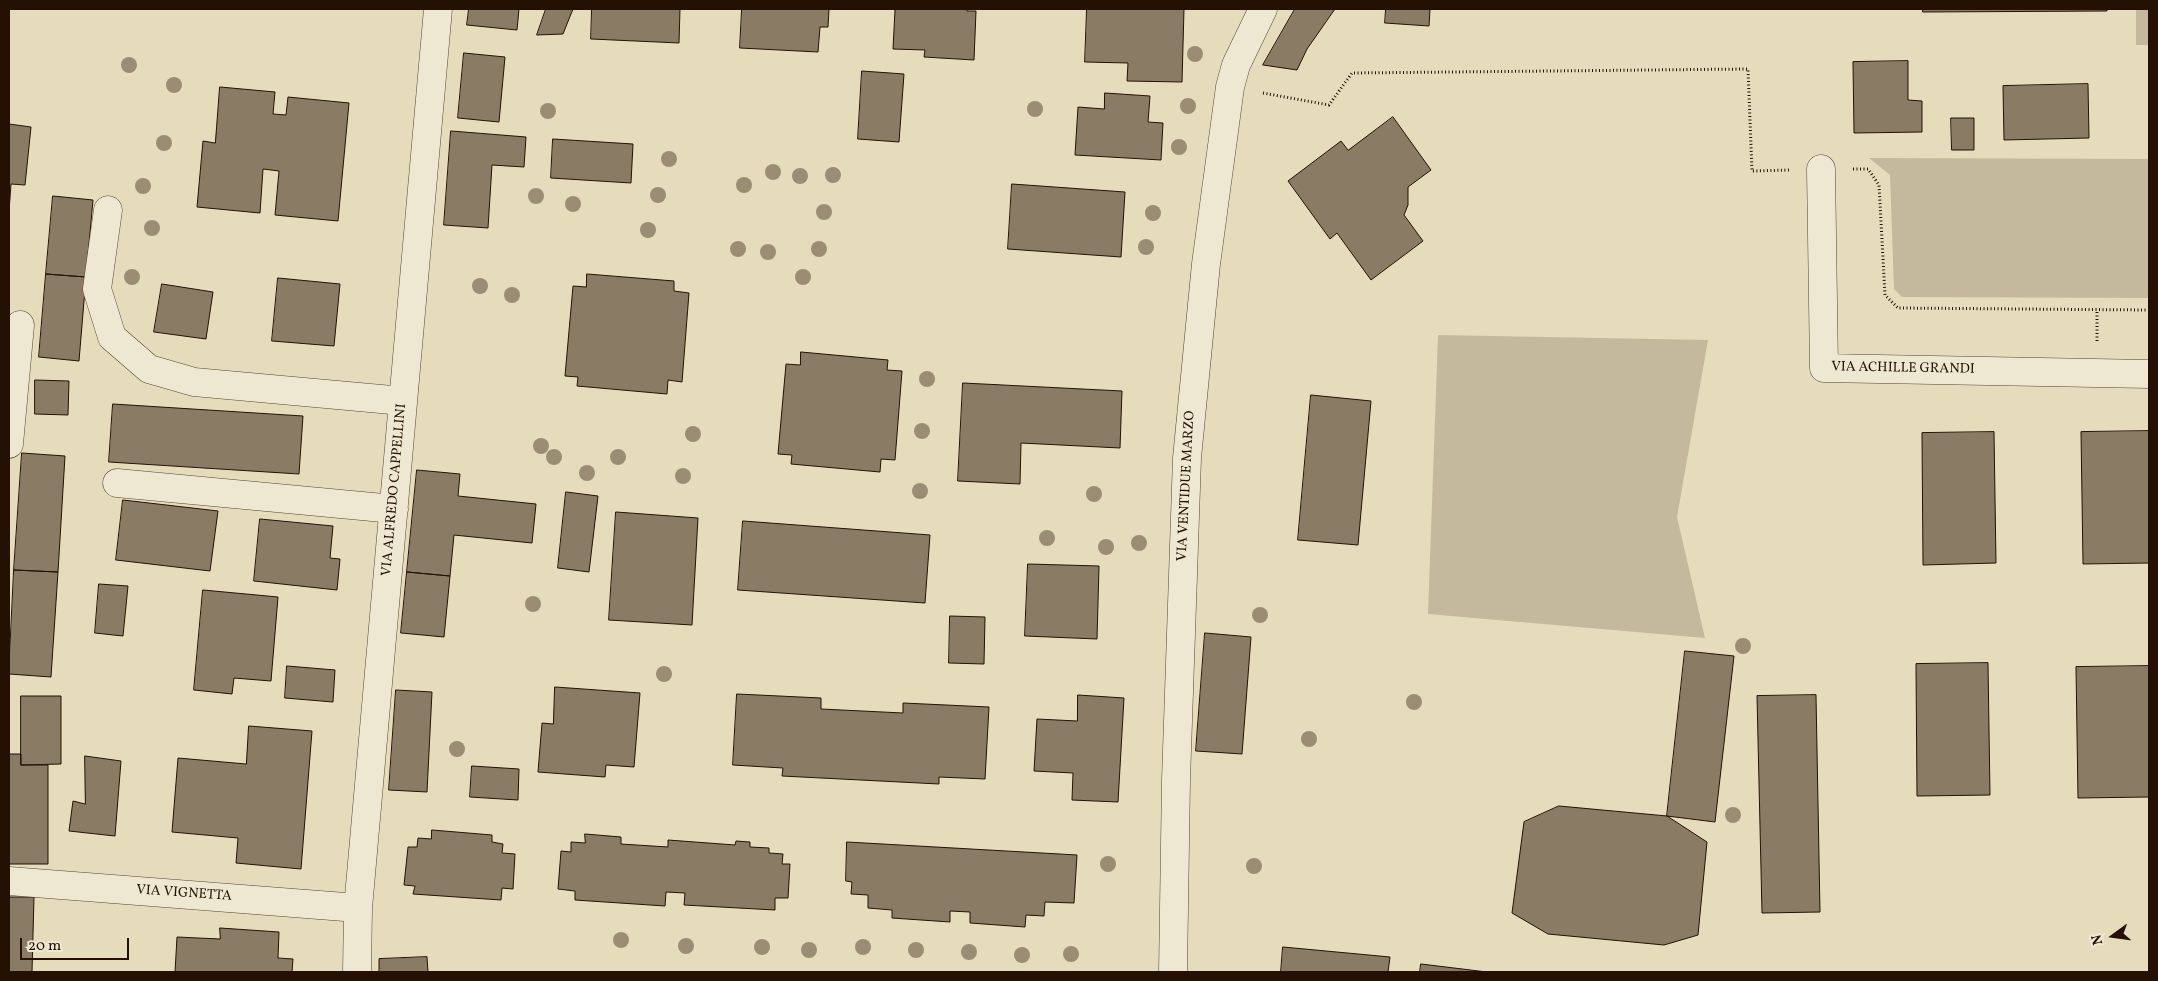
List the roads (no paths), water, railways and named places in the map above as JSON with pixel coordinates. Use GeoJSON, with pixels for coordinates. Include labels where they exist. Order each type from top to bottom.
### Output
{"type":"FeatureCollection","features":[{"type":"Feature","properties":{"kind":"street","name":"VIA ALFREDO CAPPELLINI"},"geometry":{"type":"LineString","coordinates":[[357,972],[358,908],[438,9]]}},
{"type":"Feature","properties":{"kind":"street","name":"VIA VENTIDUE MARZO"},"geometry":{"type":"LineString","coordinates":[[1173,972],[1176,780],[1186,458],[1206,264],[1230,87],[1236,65],[1263,9]]}},
{"type":"Feature","properties":{"kind":"street","name":"VIA ACHILLE GRANDI"},"geometry":{"type":"LineString","coordinates":[[1821,168],[1824,368],[2149,374]]}},
{"type":"Feature","properties":{"kind":"street"},"geometry":{"type":"LineString","coordinates":[[108,210],[97,289],[112,337],[149,369],[194,382],[403,401]]}},
{"type":"Feature","properties":{"kind":"street"},"geometry":{"type":"LineString","coordinates":[[9,444],[20,325]]}},
{"type":"Feature","properties":{"kind":"street"},"geometry":{"type":"LineString","coordinates":[[117,483],[394,509]]}},
{"type":"Feature","properties":{"kind":"street","name":"VIA VIGNETTA"},"geometry":{"type":"LineString","coordinates":[[9,881],[358,908]]}}]}
